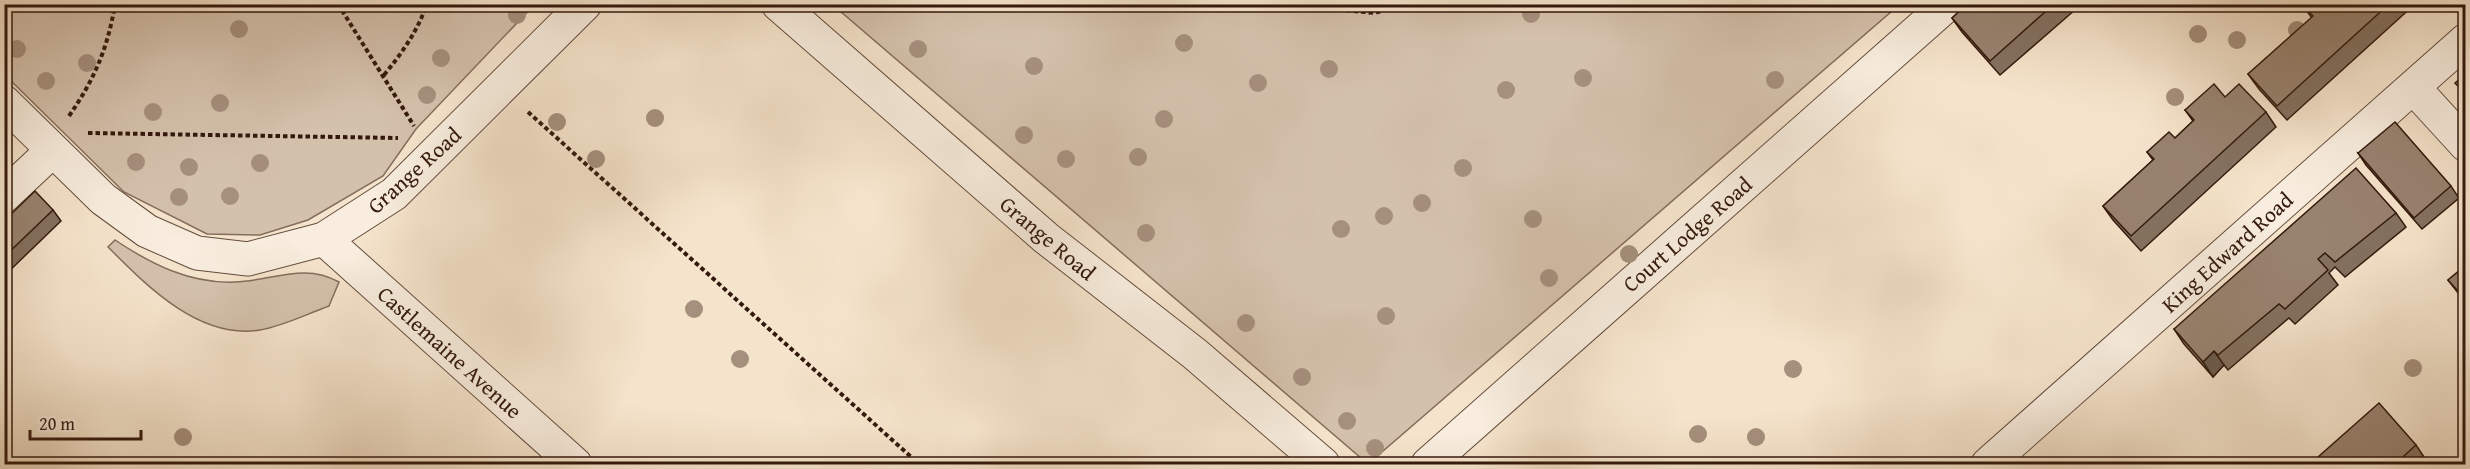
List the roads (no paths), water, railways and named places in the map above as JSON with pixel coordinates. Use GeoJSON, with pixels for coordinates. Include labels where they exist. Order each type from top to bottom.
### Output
{"type":"FeatureCollection","features":[{"type":"Feature","properties":{"kind":"street","name":"Grange Road"},"geometry":{"type":"LineString","coordinates":[[4,102],[56,140],[103,199],[147,231],[197,253],[248,259],[324,239],[394,194],[585,4]]}},
{"type":"Feature","properties":{"kind":"street","name":"Grange Road"},"geometry":{"type":"LineString","coordinates":[[778,4],[1046,238],[1195,354],[1323,465]]}},
{"type":"Feature","properties":{"kind":"street","name":"Court Lodge Road"},"geometry":{"type":"LineString","coordinates":[[1428,465],[1948,4]]}},
{"type":"Feature","properties":{"kind":"street","name":"King Edward Road"},"geometry":{"type":"LineString","coordinates":[[1988,465],[2466,40]]}},
{"type":"Feature","properties":{"kind":"street"},"geometry":{"type":"LineString","coordinates":[[2414,87],[2466,145]]}},
{"type":"Feature","properties":{"kind":"street"},"geometry":{"type":"LineString","coordinates":[[4,196],[56,140]]}},
{"type":"Feature","properties":{"kind":"street","name":"Castlemaine Avenue"},"geometry":{"type":"LineString","coordinates":[[324,239],[567,462]]}}]}
